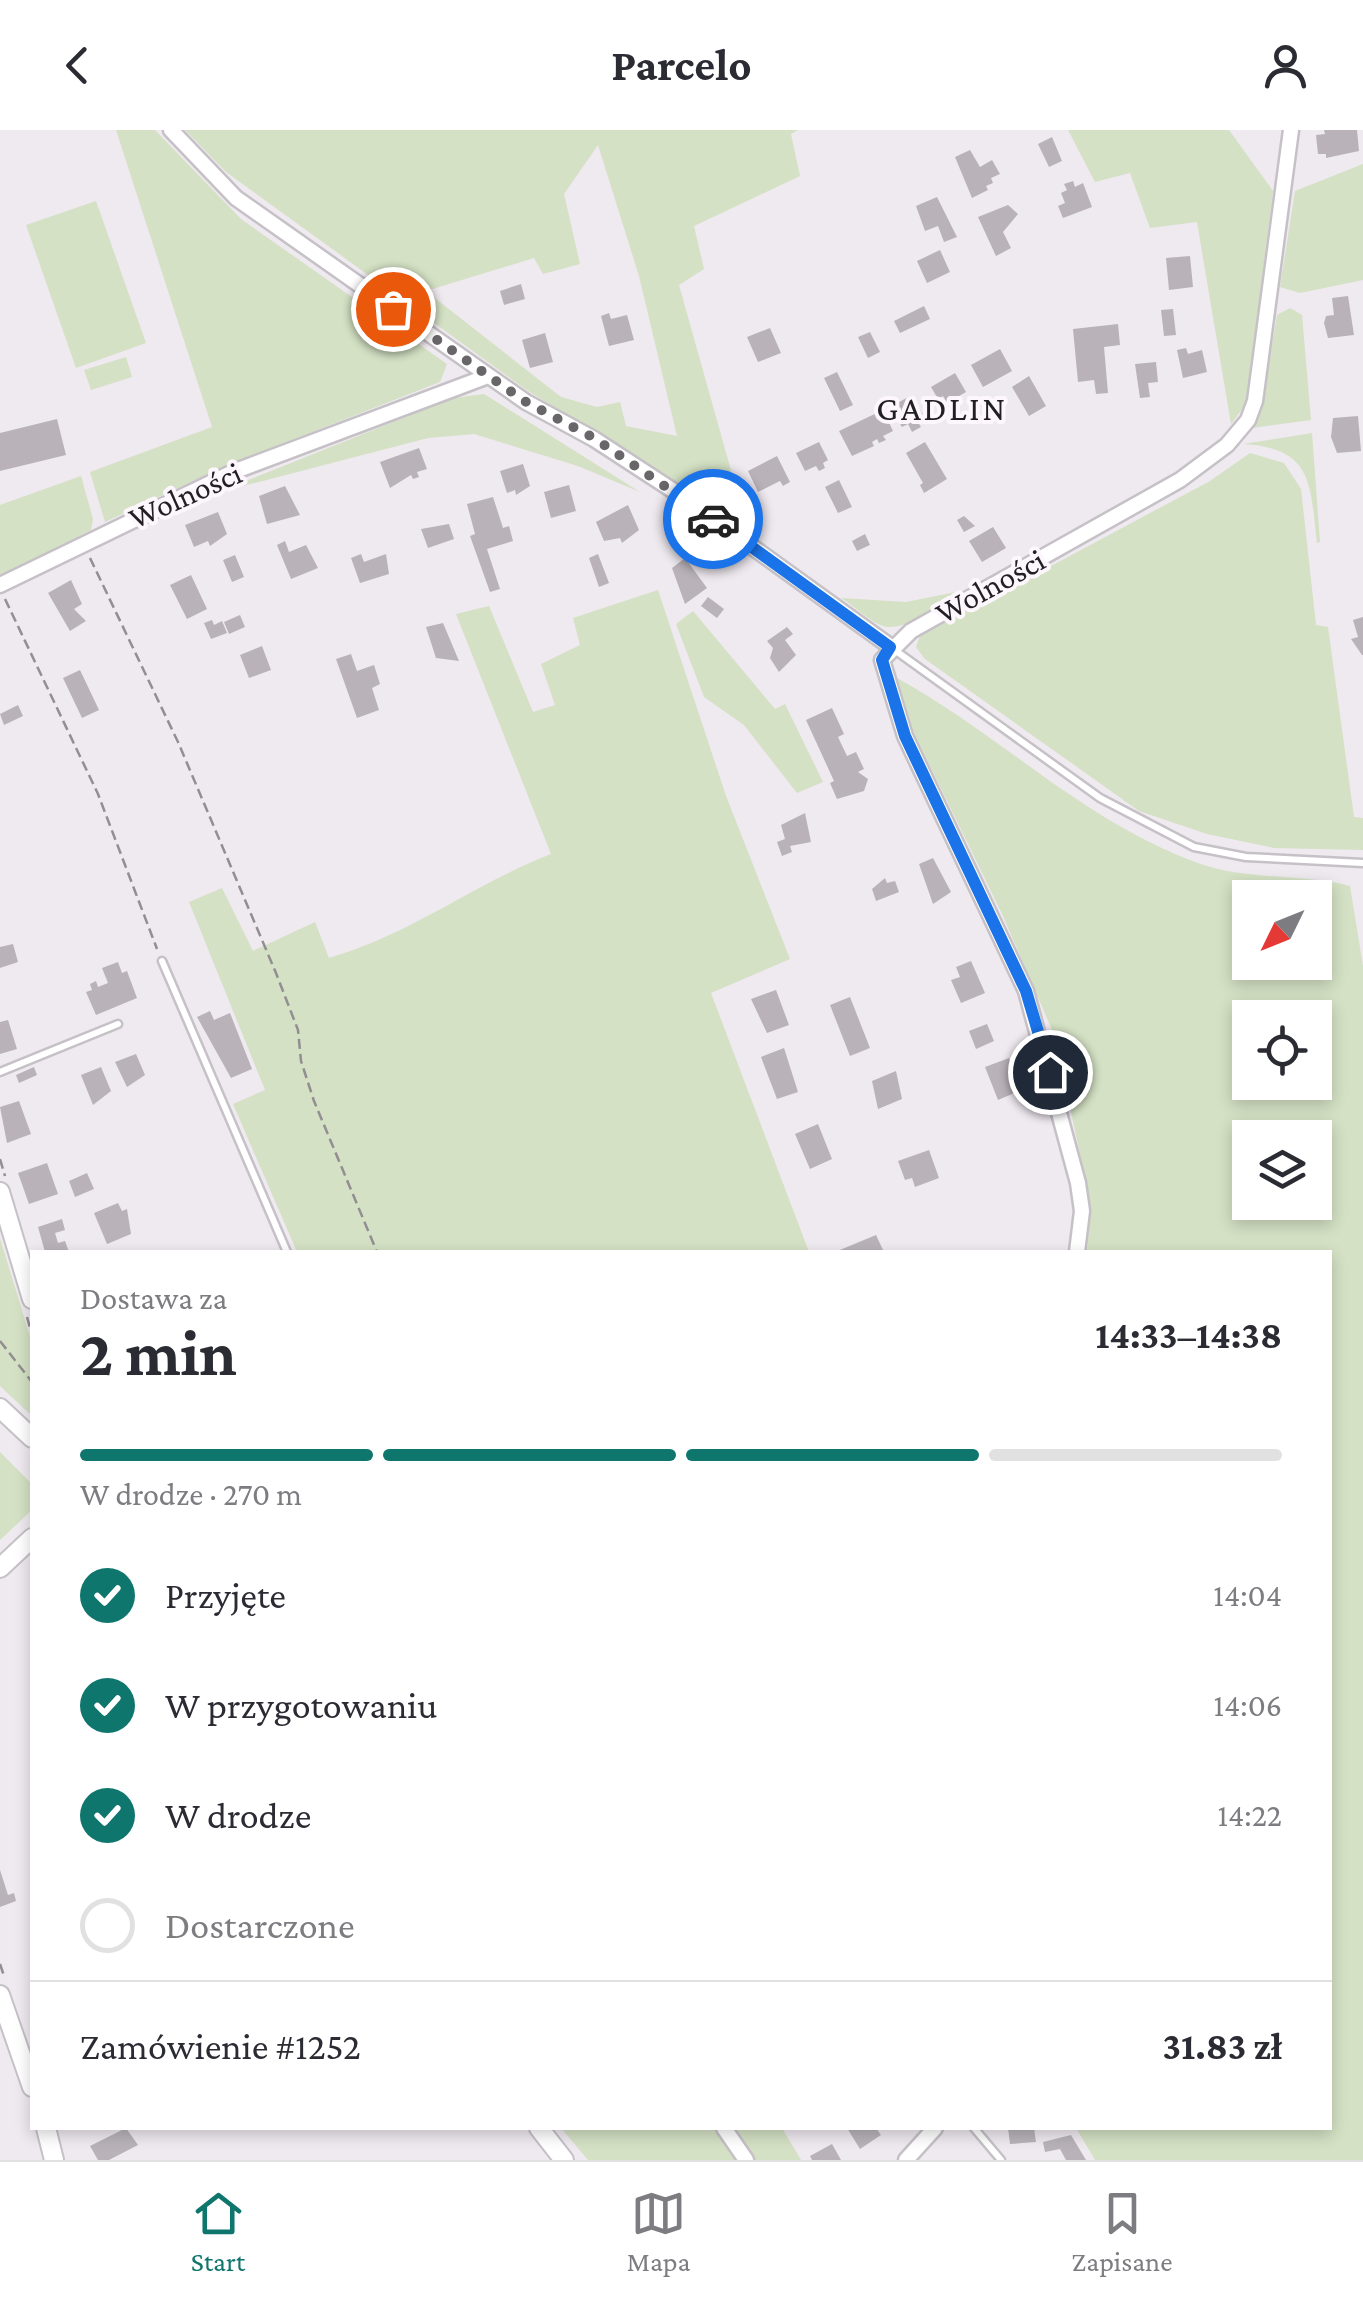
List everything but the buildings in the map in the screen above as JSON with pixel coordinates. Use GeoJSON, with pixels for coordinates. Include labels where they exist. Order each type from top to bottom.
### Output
{"type":"FeatureCollection","features":[{"type":"Feature","properties":{"kind":"street"},"geometry":{"type":"LineString","coordinates":[[170,130],[236,198],[488,376],[683,497],[890,647],[882,660],[885,679],[905,736],[1026,991],[1078,1183],[1082,1211],[1078,1250]]}},
{"type":"Feature","properties":{"kind":"street","name":"Wolności"},"geometry":{"type":"LineString","coordinates":[[890,647],[911,631],[1180,480],[1239,432],[1256,401],[1292,130]]}},
{"type":"Feature","properties":{"kind":"street","name":"Wolności"},"geometry":{"type":"LineString","coordinates":[[0,587],[82,543],[233,472],[488,376]]}},
{"type":"Feature","properties":{"kind":"street"},"geometry":{"type":"LineString","coordinates":[[0,1192],[30,1292]]}},
{"type":"Feature","properties":{"kind":"street"},"geometry":{"type":"LineString","coordinates":[[0,1408],[30,1436]]}},
{"type":"Feature","properties":{"kind":"street"},"geometry":{"type":"LineString","coordinates":[[0,1568],[30,1540]]}},
{"type":"Feature","properties":{"kind":"street"},"geometry":{"type":"LineString","coordinates":[[0,1995],[30,2081]]}},
{"type":"Feature","properties":{"kind":"street"},"geometry":{"type":"LineString","coordinates":[[46,2130],[54,2160]]}},
{"type":"Feature","properties":{"kind":"street"},"geometry":{"type":"LineString","coordinates":[[540,2130],[563,2160]]}},
{"type":"Feature","properties":{"kind":"street"},"geometry":{"type":"LineString","coordinates":[[725,2130],[746,2160]]}},
{"type":"Feature","properties":{"kind":"street"},"geometry":{"type":"LineString","coordinates":[[906,2160],[934,2130]]}},
{"type":"Feature","properties":{"kind":"lane"},"geometry":{"type":"LineString","coordinates":[[890,647],[1100,798],[1194,848],[1246,857],[1363,862]]}},
{"type":"Feature","properties":{"kind":"lane"},"geometry":{"type":"LineString","coordinates":[[162,962],[285,1250]]}},
{"type":"Feature","properties":{"kind":"lane"},"geometry":{"type":"LineString","coordinates":[[0,1072],[118,1024]]}},
{"type":"Feature","properties":{"kind":"lane"},"geometry":{"type":"LineString","coordinates":[[976,2130],[1001,2160]]}},
{"type":"Feature","properties":{"kind":"path"},"geometry":{"type":"LineString","coordinates":[[82,543],[178,742],[300,1040],[301,1061],[314,1100],[376,1250]]}},
{"type":"Feature","properties":{"kind":"path"},"geometry":{"type":"LineString","coordinates":[[0,587],[98,794],[162,962]]}},
{"type":"Feature","properties":{"kind":"path"},"geometry":{"type":"LineString","coordinates":[[0,1342],[30,1380]]}},
{"type":"Feature","properties":{"kind":"green space"},"geometry":{"type":"Polygon","coordinates":[[[116,130],[155,130],[241,219],[447,364],[440,382],[225,466],[105,522],[90,472],[212,427],[116,130]]]}},
{"type":"Feature","properties":{"kind":"green space"},"geometry":{"type":"Polygon","coordinates":[[[185,130],[798,130],[791,134],[800,176],[694,226],[704,269],[679,285],[746,524],[528,391],[226,172],[185,130]],[[598,145],[564,194],[580,264],[543,274],[534,258],[426,291],[561,397],[597,407],[620,402],[626,426],[677,436],[639,276],[598,145]]]}},
{"type":"Feature","properties":{"kind":"green space"},"geometry":{"type":"Polygon","coordinates":[[[1068,130],[1229,130],[1273,191],[1246,404],[1231,424],[1197,222],[1150,228],[1130,173],[1095,182],[1068,130]]]}},
{"type":"Feature","properties":{"kind":"green space"},"geometry":{"type":"Polygon","coordinates":[[[1363,164],[1363,280],[1300,293],[1280,287],[1295,191],[1363,164]]]}},
{"type":"Feature","properties":{"kind":"green space"},"geometry":{"type":"Polygon","coordinates":[[[96,201],[146,343],[76,368],[26,225],[96,201]]]}},
{"type":"Feature","properties":{"kind":"green space"},"geometry":{"type":"Polygon","coordinates":[[[1290,308],[1302,315],[1311,420],[1252,428],[1264,395],[1277,315],[1290,308]]]}},
{"type":"Feature","properties":{"kind":"green space"},"geometry":{"type":"Polygon","coordinates":[[[126,357],[132,377],[91,390],[84,370],[126,357]]]}},
{"type":"Feature","properties":{"kind":"green space"},"geometry":{"type":"Polygon","coordinates":[[[484,394],[640,492],[578,466],[474,434],[428,438],[216,493],[453,398],[484,394]]]}},
{"type":"Feature","properties":{"kind":"green space"},"geometry":{"type":"Polygon","coordinates":[[[1312,433],[1320,542],[1317,543],[1304,472],[1283,453],[1243,444],[1312,433]]]}},
{"type":"Feature","properties":{"kind":"green space"},"geometry":{"type":"Polygon","coordinates":[[[1250,453],[1284,463],[1301,489],[1316,625],[1328,627],[1354,817],[1363,818],[1363,850],[1274,848],[1207,834],[1139,811],[925,659],[916,647],[920,636],[1210,481],[1250,453]]]}},
{"type":"Feature","properties":{"kind":"green space"},"geometry":{"type":"Polygon","coordinates":[[[81,476],[93,519],[91,530],[0,576],[0,505],[81,476]]]}},
{"type":"Feature","properties":{"kind":"green space"},"geometry":{"type":"Polygon","coordinates":[[[658,590],[726,796],[790,959],[711,993],[808,1250],[296,1250],[233,1104],[265,1090],[189,902],[222,888],[253,951],[315,922],[329,958],[388,936],[551,854],[456,614],[489,606],[533,712],[555,705],[541,664],[580,645],[573,618],[658,590]]]}},
{"type":"Feature","properties":{"kind":"green space"},"geometry":{"type":"Polygon","coordinates":[[[956,592],[921,616],[892,627],[872,621],[841,598],[906,602],[956,592]]]}},
{"type":"Feature","properties":{"kind":"green space"},"geometry":{"type":"Polygon","coordinates":[[[693,611],[775,709],[785,704],[823,782],[797,793],[744,725],[704,697],[676,624],[693,611]]]}},
{"type":"Feature","properties":{"kind":"green space"},"geometry":{"type":"Polygon","coordinates":[[[897,678],[1080,801],[1157,846],[1217,869],[1317,880],[1232,880],[1232,980],[1332,980],[1332,883],[1350,886],[1363,966],[1363,2160],[1095,2160],[1077,2130],[1332,2130],[1332,1250],[1087,1250],[1091,1208],[1056,1039],[1002,914],[914,733],[897,678]]]}},
{"type":"Feature","properties":{"kind":"green space"},"geometry":{"type":"Polygon","coordinates":[[[0,1238],[30,1336],[30,1414],[0,1386],[0,1238]]]}},
{"type":"Feature","properties":{"kind":"green space"},"geometry":{"type":"Polygon","coordinates":[[[0,1452],[30,1482],[30,1512],[0,1540],[0,1452]]]}},
{"type":"Feature","properties":{"kind":"green space"},"geometry":{"type":"Polygon","coordinates":[[[563,2130],[783,2130],[801,2160],[588,2160],[563,2130]]]}},
{"type":"Feature","properties":{"kind":"way so far"},"geometry":{"type":"LineString","coordinates":[[393,309],[526,402],[594,438],[713,519]]}},
{"type":"Feature","properties":{"kind":"district","name":"GADLIN"},"geometry":{"type":"Point","coordinates":[942,408]}},
{"type":"Feature","properties":{"kind":"route"},"geometry":{"type":"LineString","coordinates":[[713,519],[890,647],[882,660],[885,679],[905,736],[1026,991],[1050,1072]]}}]}
